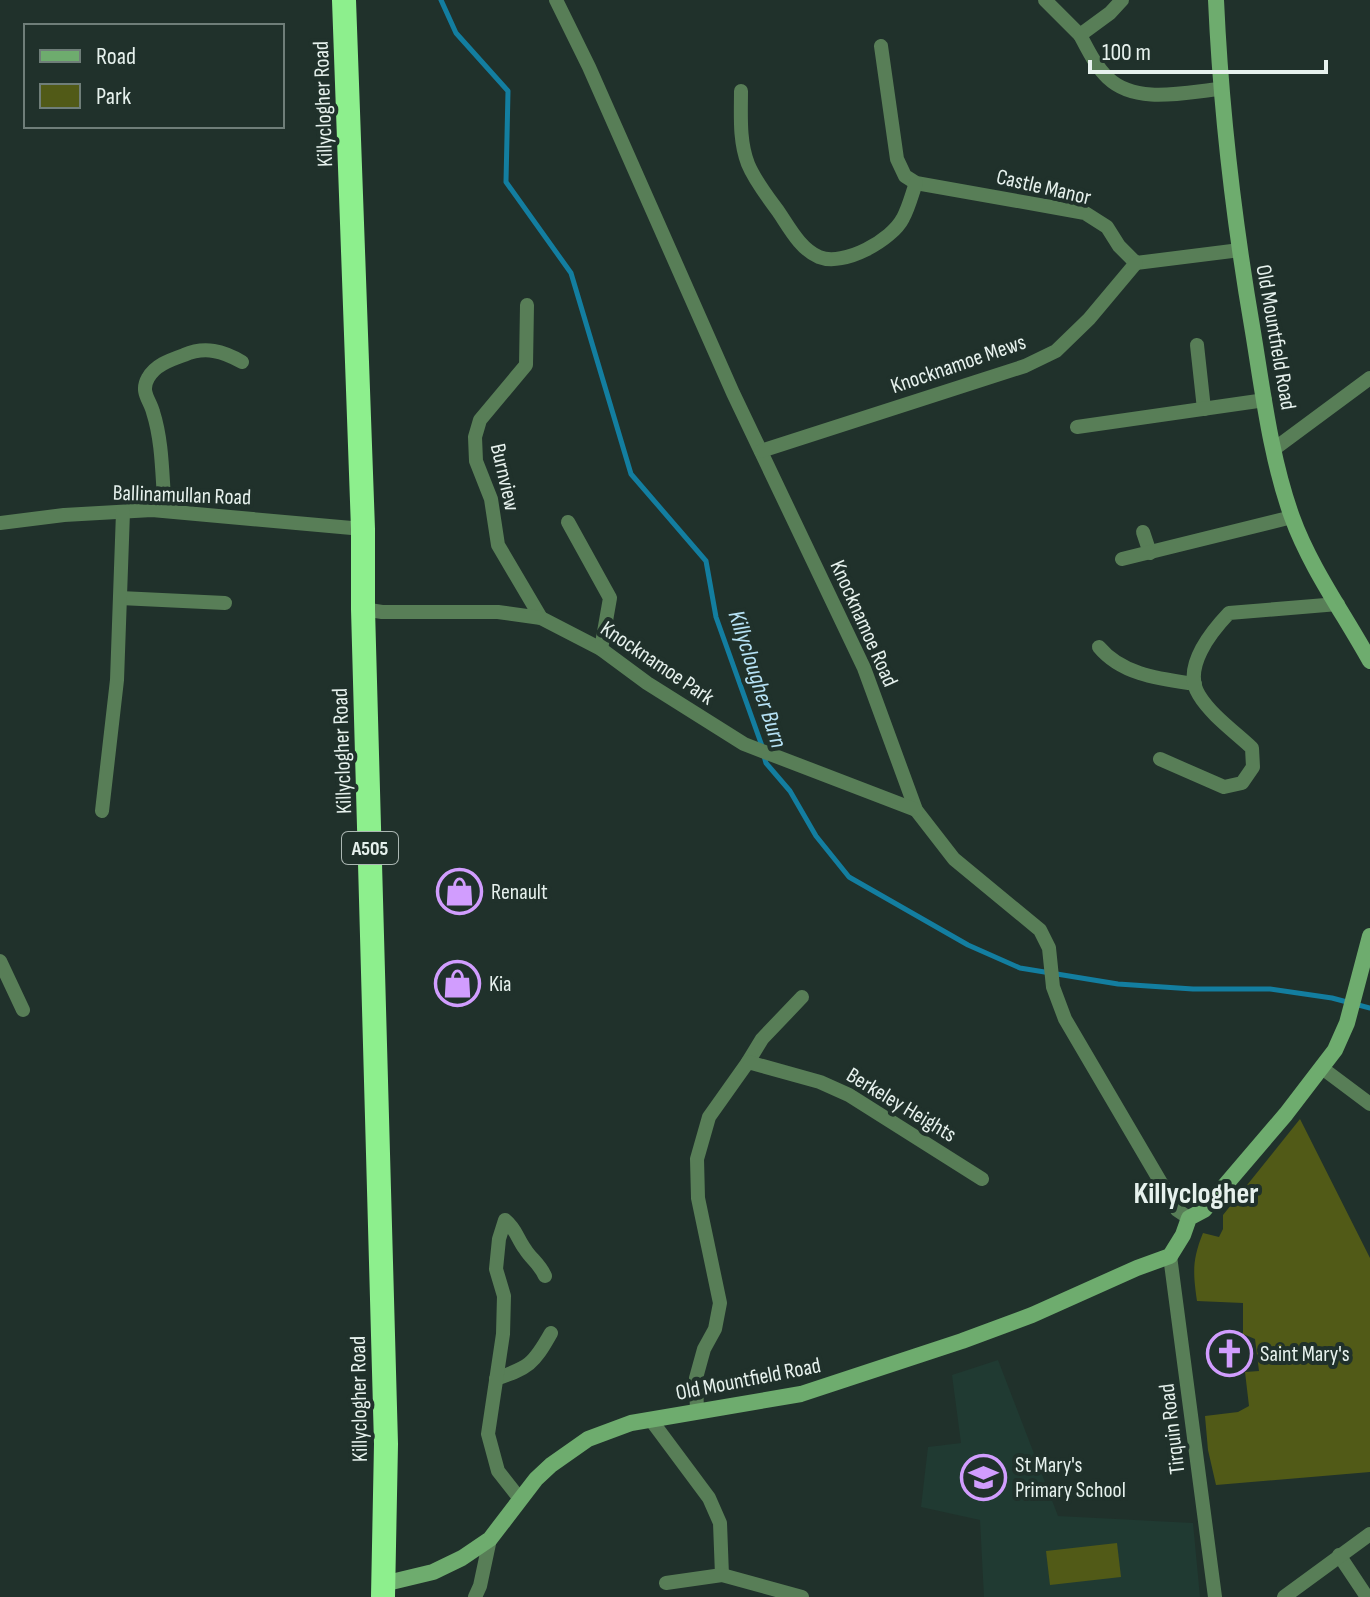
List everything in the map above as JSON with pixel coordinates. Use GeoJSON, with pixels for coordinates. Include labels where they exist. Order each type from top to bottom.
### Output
{"type":"FeatureCollection","features":[{"type":"Feature","properties":{"kind":"highway","name":"Killyclogher Road"},"geometry":{"type":"LineString","coordinates":[[344,0],[363,529],[386,1444],[383,1590]]}},
{"type":"Feature","properties":{"kind":"street","name":"Knocknamoe Road"},"geometry":{"type":"LineString","coordinates":[[556,0],[761,451],[864,668],[916,810],[954,859],[1040,930],[1049,948],[1053,987],[1065,1019],[1177,1210],[1189,1218]]}},
{"type":"Feature","properties":{"kind":"street"},"geometry":{"type":"LineString","coordinates":[[1045,0],[1080,35],[1107,78],[1120,88],[1162,94],[1220,89]]}},
{"type":"Feature","properties":{"kind":"street"},"geometry":{"type":"LineString","coordinates":[[1080,35],[1122,0]]}},
{"type":"Feature","properties":{"kind":"street","name":"Old Mountfield Road"},"geometry":{"type":"LineString","coordinates":[[1216,0],[1220,89],[1240,250],[1274,449],[1292,517],[1370,661]]}},
{"type":"Feature","properties":{"kind":"street"},"geometry":{"type":"LineString","coordinates":[[741,91],[742,141],[748,164],[760,187],[799,240],[819,257],[835,259],[851,255],[883,241],[902,220],[916,183],[905,176],[897,159],[881,46]]}},
{"type":"Feature","properties":{"kind":"street","name":"Castle Manor"},"geometry":{"type":"LineString","coordinates":[[916,183],[1085,213],[1107,227],[1119,246],[1136,263]]}},
{"type":"Feature","properties":{"kind":"street"},"geometry":{"type":"LineString","coordinates":[[1136,263],[1240,250]]}},
{"type":"Feature","properties":{"kind":"street","name":"Knocknamoe Mews"},"geometry":{"type":"LineString","coordinates":[[761,451],[1025,366],[1056,351],[1089,319],[1136,263]]}},
{"type":"Feature","properties":{"kind":"street","name":"Burnview"},"geometry":{"type":"LineString","coordinates":[[527,305],[526,365],[480,420],[475,437],[476,461],[491,499],[498,545],[541,618]]}},
{"type":"Feature","properties":{"kind":"street"},"geometry":{"type":"LineString","coordinates":[[1197,345],[1204,409]]}},
{"type":"Feature","properties":{"kind":"street"},"geometry":{"type":"LineString","coordinates":[[165,511],[153,411],[144,397],[147,379],[162,363],[198,349],[226,353],[242,362]]}},
{"type":"Feature","properties":{"kind":"street"},"geometry":{"type":"LineString","coordinates":[[1274,449],[1370,378]]}},
{"type":"Feature","properties":{"kind":"street"},"geometry":{"type":"LineString","coordinates":[[1077,427],[1265,400]]}},
{"type":"Feature","properties":{"kind":"street","name":"Ballinamullan Road"},"geometry":{"type":"LineString","coordinates":[[0,523],[64,515],[165,511],[363,529]]}},
{"type":"Feature","properties":{"kind":"street"},"geometry":{"type":"LineString","coordinates":[[102,811],[117,680],[123,512]]}},
{"type":"Feature","properties":{"kind":"street"},"geometry":{"type":"LineString","coordinates":[[1122,559],[1292,517]]}},
{"type":"Feature","properties":{"kind":"street"},"geometry":{"type":"LineString","coordinates":[[568,522],[610,598],[601,649]]}},
{"type":"Feature","properties":{"kind":"street"},"geometry":{"type":"LineString","coordinates":[[1143,532],[1150,553]]}},
{"type":"Feature","properties":{"kind":"street"},"geometry":{"type":"LineString","coordinates":[[120,598],[225,603]]}},
{"type":"Feature","properties":{"kind":"street"},"geometry":{"type":"LineString","coordinates":[[1160,759],[1224,787],[1242,783],[1253,767],[1252,748],[1198,694],[1193,676],[1202,650],[1214,629],[1229,613],[1338,604]]}},
{"type":"Feature","properties":{"kind":"street","name":"Knocknamoe Park"},"geometry":{"type":"LineString","coordinates":[[363,609],[382,612],[498,612],[541,618],[601,649],[647,683],[752,747],[916,810]]}},
{"type":"Feature","properties":{"kind":"street"},"geometry":{"type":"LineString","coordinates":[[1099,647],[1106,656],[1138,673],[1195,684]]}},
{"type":"Feature","properties":{"kind":"street"},"geometry":{"type":"LineString","coordinates":[[1170,1256],[1189,1218],[1204,1210],[1335,1050],[1350,1014],[1370,936]]}},
{"type":"Feature","properties":{"kind":"street"},"geometry":{"type":"LineString","coordinates":[[0,961],[23,1010]]}},
{"type":"Feature","properties":{"kind":"street"},"geometry":{"type":"LineString","coordinates":[[697,1412],[696,1378],[704,1349],[715,1329],[720,1303],[698,1198],[697,1159],[709,1117],[762,1039],[802,997]]}},
{"type":"Feature","properties":{"kind":"street","name":"Berkeley Heights"},"geometry":{"type":"LineString","coordinates":[[748,1062],[820,1082],[849,1095],[982,1179]]}},
{"type":"Feature","properties":{"kind":"street"},"geometry":{"type":"LineString","coordinates":[[1322,1068],[1370,1104]]}},
{"type":"Feature","properties":{"kind":"street"},"geometry":{"type":"LineString","coordinates":[[520,1499],[498,1471],[488,1434],[503,1334],[504,1296],[496,1269],[499,1239],[505,1220],[516,1229],[526,1252],[538,1260],[545,1276]]}},
{"type":"Feature","properties":{"kind":"street","name":"Old Mountfield Road"},"geometry":{"type":"LineString","coordinates":[[490,1539],[551,1465],[588,1439],[631,1423],[801,1394],[1032,1315],[1170,1256]]}},
{"type":"Feature","properties":{"kind":"street","name":"Tirquin Road"},"geometry":{"type":"LineString","coordinates":[[1170,1256],[1215,1597]]}},
{"type":"Feature","properties":{"kind":"street"},"geometry":{"type":"LineString","coordinates":[[496,1379],[526,1369],[551,1333]]}},
{"type":"Feature","properties":{"kind":"street"},"geometry":{"type":"LineString","coordinates":[[651,1420],[709,1498],[720,1523],[722,1575]]}},
{"type":"Feature","properties":{"kind":"street"},"geometry":{"type":"LineString","coordinates":[[1284,1597],[1370,1534]]}},
{"type":"Feature","properties":{"kind":"street"},"geometry":{"type":"LineString","coordinates":[[383,1590],[433,1572],[462,1558],[490,1539]]}},
{"type":"Feature","properties":{"kind":"street"},"geometry":{"type":"LineString","coordinates":[[475,1597],[490,1539]]}},
{"type":"Feature","properties":{"kind":"street"},"geometry":{"type":"LineString","coordinates":[[1339,1555],[1367,1597]]}},
{"type":"Feature","properties":{"kind":"street"},"geometry":{"type":"LineString","coordinates":[[666,1583],[722,1575],[802,1597]]}},
{"type":"Feature","properties":{"kind":"shaded area","name":"St Mary's Primary School"},"geometry":{"type":"Polygon","coordinates":[[[998,1360],[1058,1516],[1193,1523],[1200,1597],[984,1597],[980,1520],[921,1507],[928,1447],[961,1443],[952,1375],[998,1360]]]}},
{"type":"Feature","properties":{"kind":"green space"},"geometry":{"type":"Polygon","coordinates":[[[1300,1119],[1370,1258],[1370,1472],[1216,1485],[1205,1416],[1238,1412],[1249,1406],[1245,1372],[1259,1371],[1255,1339],[1243,1334],[1243,1303],[1197,1301],[1195,1259],[1203,1233],[1219,1237],[1223,1229],[1223,1215],[1300,1119]]]}},
{"type":"Feature","properties":{"kind":"green space"},"geometry":{"type":"Polygon","coordinates":[[[1117,1543],[1121,1577],[1050,1585],[1046,1551],[1117,1543]]]}},
{"type":"Feature","properties":{"kind":"waterway","name":"Killyclougher Burn"},"geometry":{"type":"LineString","coordinates":[[441,0],[456,33],[508,91],[506,182],[571,273],[631,474],[706,561],[716,617],[762,746]]}},
{"type":"Feature","properties":{"kind":"waterway","name":"Killyclougher Burn"},"geometry":{"type":"LineString","coordinates":[[764,756],[766,763],[790,791],[816,836],[849,877],[968,945],[1020,968],[1118,984],[1193,989],[1270,989],[1332,998],[1370,1008]]}},
{"type":"Feature","properties":{"kind":"place","name":"Renault"},"geometry":{"type":"Point","coordinates":[460,891]}},
{"type":"Feature","properties":{"kind":"place","name":"Kia"},"geometry":{"type":"Point","coordinates":[458,983]}},
{"type":"Feature","properties":{"kind":"place","name":"Saint Mary's"},"geometry":{"type":"Point","coordinates":[1229,1353]}},
{"type":"Feature","properties":{"kind":"place","name":"St Mary's Primary School"},"geometry":{"type":"Point","coordinates":[984,1477]}},
{"type":"Feature","properties":{"kind":"district","name":"Killyclogher"},"geometry":{"type":"Point","coordinates":[1196,1193]}}]}
